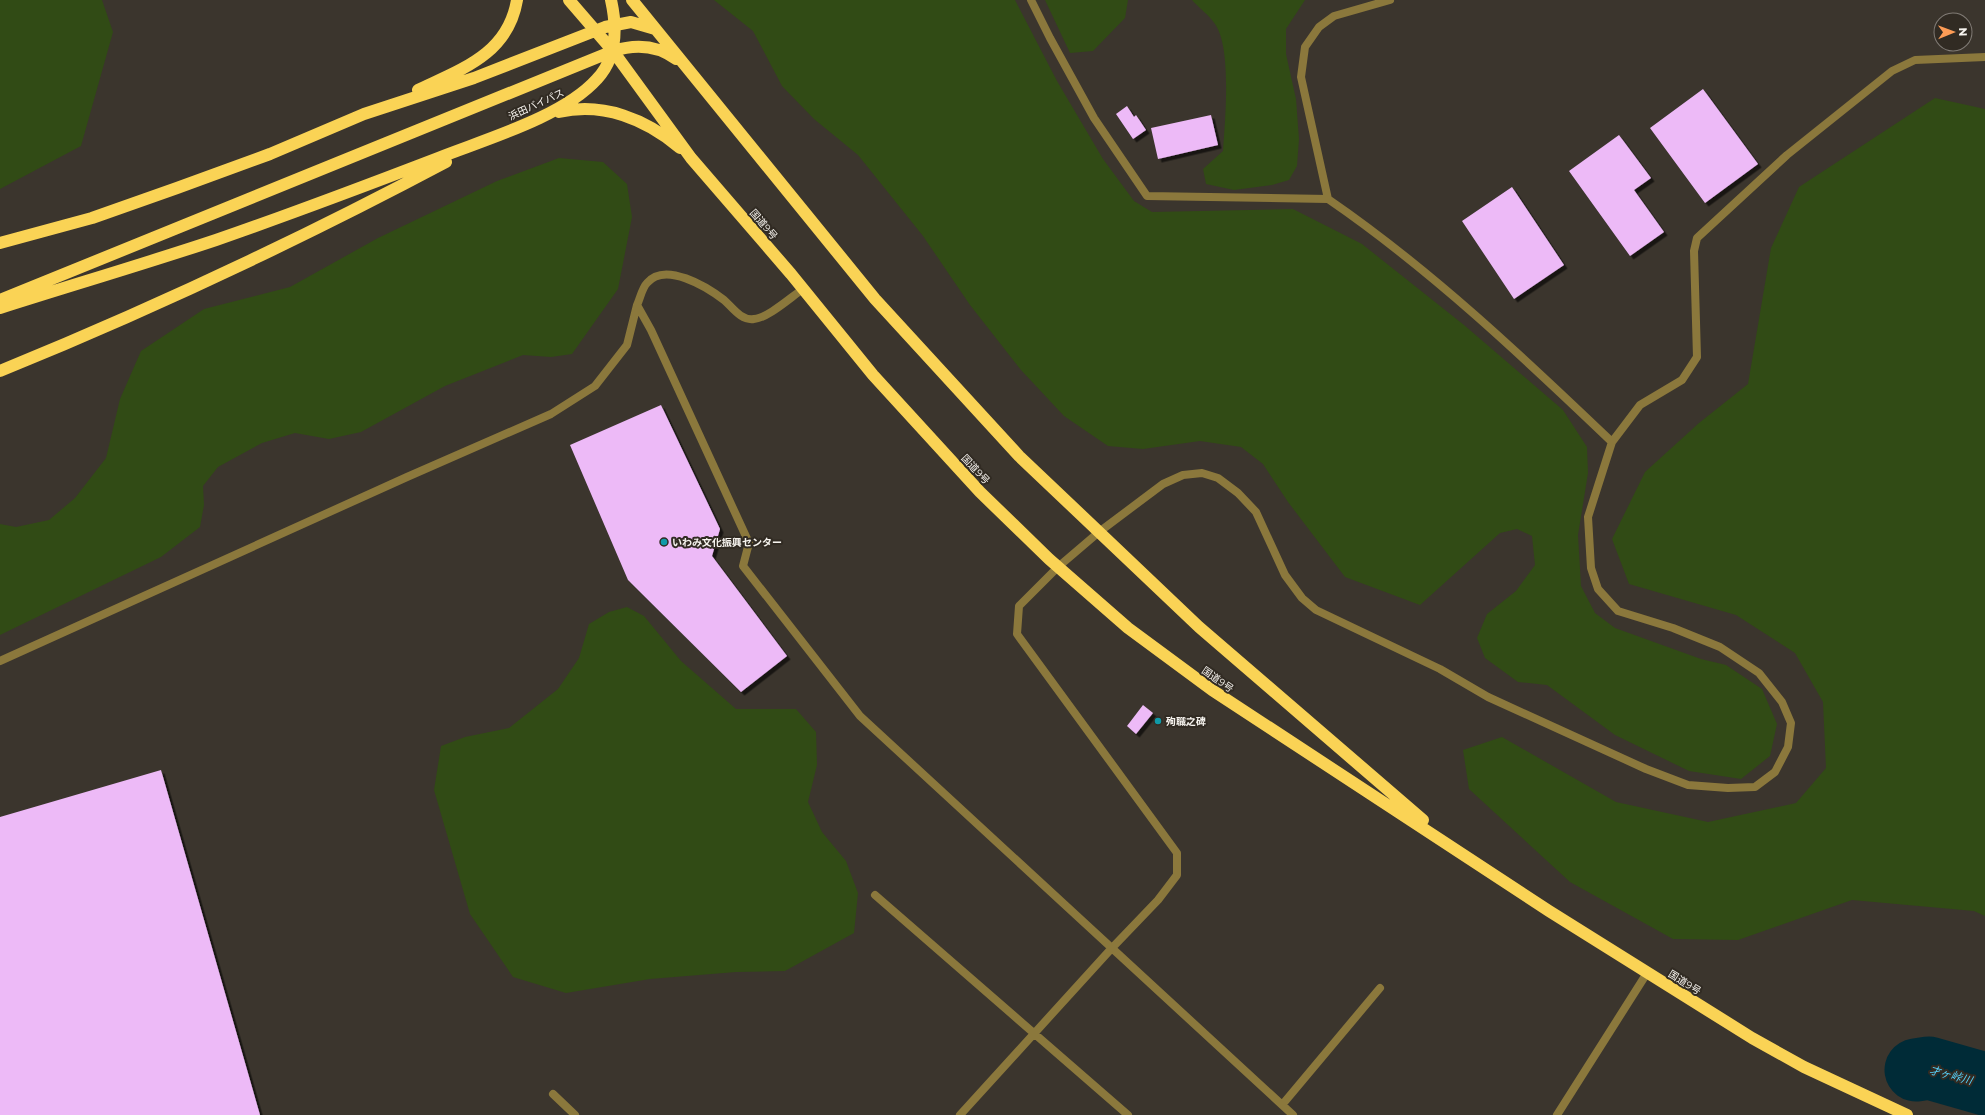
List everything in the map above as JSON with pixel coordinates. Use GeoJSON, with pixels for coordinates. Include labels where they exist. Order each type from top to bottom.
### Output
{"type":"FeatureCollection","features":[{"type":"Feature","properties":{"kind":"highway"},"geometry":{"type":"LineString","coordinates":[[0,243],[99,216],[270,154],[364,114],[444,77],[474,62],[490,50],[502,38],[513,18],[516,0]]}},
{"type":"Feature","properties":{"kind":"highway","name":"国道9号"},"geometry":{"type":"LineString","coordinates":[[569,0],[613,51],[692,158],[803,289],[873,375],[964,475],[1058,567],[1128,628],[1212,690],[1647,973],[1778,1053],[1804,1067],[1907,1115]]}},
{"type":"Feature","properties":{"kind":"highway"},"geometry":{"type":"LineString","coordinates":[[611,0],[615,24],[613,51]]}},
{"type":"Feature","properties":{"kind":"highway","name":"国道9号"},"geometry":{"type":"LineString","coordinates":[[632,0],[875,299],[1019,456],[1199,627],[1461,852]]}},
{"type":"Feature","properties":{"kind":"highway"},"geometry":{"type":"LineString","coordinates":[[364,114],[474,78],[615,24],[631,22],[655,29]]}},
{"type":"Feature","properties":{"kind":"highway"},"geometry":{"type":"LineString","coordinates":[[0,300],[613,51],[634,46],[662,50],[685,66]]}},
{"type":"Feature","properties":{"kind":"highway","name":"浜田バイパス"},"geometry":{"type":"LineString","coordinates":[[493,137],[565,106],[590,87],[599,78],[613,51]]}},
{"type":"Feature","properties":{"kind":"highway"},"geometry":{"type":"LineString","coordinates":[[544,116],[576,109],[604,110],[619,113],[648,127],[675,144],[692,158]]}},
{"type":"Feature","properties":{"kind":"highway"},"geometry":{"type":"LineString","coordinates":[[0,308],[216,240],[334,198],[493,137]]}},
{"type":"Feature","properties":{"kind":"highway"},"geometry":{"type":"LineString","coordinates":[[0,371],[77,340],[250,261],[354,211],[493,137]]}},
{"type":"Feature","properties":{"kind":"street"},"geometry":{"type":"LineString","coordinates":[[1031,0],[1094,118],[1147,196],[1328,199],[1366,225],[1474,314],[1551,383],[1612,442]]}},
{"type":"Feature","properties":{"kind":"street"},"geometry":{"type":"LineString","coordinates":[[1328,199],[1301,77],[1305,47],[1319,27],[1334,16],[1390,0]]}},
{"type":"Feature","properties":{"kind":"street"},"geometry":{"type":"LineString","coordinates":[[960,1115],[1111,949],[1158,900],[1177,875],[1178,853],[1017,634],[1019,606],[1058,567],[1099,532],[1163,484],[1183,475],[1202,473],[1218,478],[1238,493],[1256,512],[1285,575],[1302,598],[1316,610],[1440,669],[1488,696],[1646,769],[1688,785],[1728,788],[1755,787],[1775,772],[1788,747],[1791,723],[1782,702],[1760,674],[1720,647],[1673,628],[1618,611],[1598,589],[1591,568],[1588,517],[1612,442],[1640,405],[1682,380],[1697,357],[1694,252],[1697,238],[1787,155],[1892,71],[1915,60],[1985,57]]}},
{"type":"Feature","properties":{"kind":"street"},"geometry":{"type":"LineString","coordinates":[[0,661],[407,477],[551,414],[595,386],[627,345],[637,305],[647,283],[657,276],[675,274],[698,284],[723,299],[743,317],[754,320],[767,314],[803,289]]}},
{"type":"Feature","properties":{"kind":"street"},"geometry":{"type":"LineString","coordinates":[[637,305],[749,544],[743,566],[860,716],[1111,949],[1293,1115]]}},
{"type":"Feature","properties":{"kind":"street"},"geometry":{"type":"LineString","coordinates":[[875,895],[1033,1034],[1128,1115]]}},
{"type":"Feature","properties":{"kind":"street"},"geometry":{"type":"LineString","coordinates":[[1557,1115],[1647,973]]}},
{"type":"Feature","properties":{"kind":"street"},"geometry":{"type":"LineString","coordinates":[[1282,1105],[1380,988]]}},
{"type":"Feature","properties":{"kind":"street"},"geometry":{"type":"LineString","coordinates":[[553,1094],[575,1115]]}},
{"type":"Feature","properties":{"kind":"green space"},"geometry":{"type":"Polygon","coordinates":[[[0,0],[102,0],[113,32],[81,146],[0,189],[0,0]]]}},
{"type":"Feature","properties":{"kind":"green space"},"geometry":{"type":"Polygon","coordinates":[[[714,0],[1015,0],[1057,81],[1103,159],[1134,201],[1152,212],[1293,209],[1362,244],[1464,325],[1563,410],[1587,447],[1588,473],[1578,535],[1581,586],[1595,613],[1615,628],[1701,659],[1726,665],[1762,689],[1777,724],[1770,756],[1741,779],[1689,771],[1615,735],[1547,685],[1518,682],[1485,658],[1477,638],[1487,614],[1516,591],[1535,565],[1532,536],[1517,529],[1500,533],[1420,605],[1345,577],[1288,502],[1263,464],[1241,447],[1200,441],[1143,449],[1108,446],[1064,416],[1021,370],[970,305],[923,236],[858,155],[814,119],[782,86],[753,31],[714,0]]]}},
{"type":"Feature","properties":{"kind":"green space"},"geometry":{"type":"Polygon","coordinates":[[[1045,0],[1128,0],[1125,18],[1093,51],[1070,53],[1045,0]]]}},
{"type":"Feature","properties":{"kind":"green space"},"geometry":{"type":"Polygon","coordinates":[[[1192,0],[1305,0],[1286,29],[1286,54],[1296,99],[1299,139],[1297,166],[1289,180],[1272,185],[1234,190],[1206,184],[1203,169],[1223,151],[1226,104],[1226,67],[1224,50],[1215,24],[1192,0]]]}},
{"type":"Feature","properties":{"kind":"green space"},"geometry":{"type":"Polygon","coordinates":[[[1935,98],[1985,109],[1985,916],[1974,911],[1852,900],[1738,940],[1673,939],[1570,882],[1469,789],[1463,750],[1502,737],[1616,802],[1708,822],[1796,803],[1826,768],[1823,702],[1795,653],[1736,615],[1629,584],[1612,539],[1645,472],[1699,423],[1748,384],[1771,248],[1799,187],[1935,98]]]}},
{"type":"Feature","properties":{"kind":"green space"},"geometry":{"type":"Polygon","coordinates":[[[559,158],[603,162],[627,184],[632,217],[618,289],[572,354],[551,357],[523,355],[445,386],[361,432],[329,439],[295,433],[262,443],[218,467],[203,486],[204,505],[200,527],[161,557],[0,635],[0,524],[16,527],[49,520],[75,498],[106,458],[120,399],[141,351],[204,309],[290,287],[378,238],[497,181],[559,158]]]}},
{"type":"Feature","properties":{"kind":"green space"},"geometry":{"type":"Polygon","coordinates":[[[627,607],[644,616],[681,661],[736,709],[796,709],[816,732],[817,765],[808,802],[822,832],[846,861],[858,893],[854,933],[785,971],[736,972],[650,979],[566,993],[513,977],[470,914],[434,790],[441,746],[465,737],[509,728],[558,689],[579,658],[589,624],[609,612],[627,607]]]}},
{"type":"Feature","properties":{"kind":"building"},"geometry":{"type":"Polygon","coordinates":[[[1703,89],[1758,164],[1705,203],[1650,128],[1703,89]]]}},
{"type":"Feature","properties":{"kind":"building"},"geometry":{"type":"Polygon","coordinates":[[[1127,106],[1134,117],[1136,115],[1146,130],[1133,139],[1116,114],[1127,106]]]}},
{"type":"Feature","properties":{"kind":"building"},"geometry":{"type":"Polygon","coordinates":[[[1211,115],[1218,145],[1158,159],[1151,128],[1211,115]]]}},
{"type":"Feature","properties":{"kind":"building"},"geometry":{"type":"Polygon","coordinates":[[[1619,135],[1651,178],[1634,190],[1664,232],[1630,256],[1569,171],[1619,135]]]}},
{"type":"Feature","properties":{"kind":"building"},"geometry":{"type":"Polygon","coordinates":[[[1512,187],[1564,265],[1514,299],[1462,221],[1512,187]]]}},
{"type":"Feature","properties":{"kind":"building","name":"いわみ文化振興センター"},"geometry":{"type":"Polygon","coordinates":[[[661,405],[720,529],[712,556],[787,656],[741,692],[628,580],[570,445],[661,405]]]}},
{"type":"Feature","properties":{"kind":"building"},"geometry":{"type":"Polygon","coordinates":[[[1143,705],[1153,713],[1136,734],[1127,726],[1143,705]]]}},
{"type":"Feature","properties":{"kind":"building"},"geometry":{"type":"Polygon","coordinates":[[[161,770],[260,1115],[0,1115],[0,817],[161,770]]]}},
{"type":"Feature","properties":{"kind":"waterway","name":"才ヶ峠川"},"geometry":{"type":"LineString","coordinates":[[1916,1070],[1929,1068],[1985,1084]]}},
{"type":"Feature","properties":{"kind":"place","name":"いわみ文化振興センター"},"geometry":{"type":"Point","coordinates":[664,542]}},
{"type":"Feature","properties":{"kind":"place","name":"殉職之碑"},"geometry":{"type":"Point","coordinates":[1158,721]}}]}
